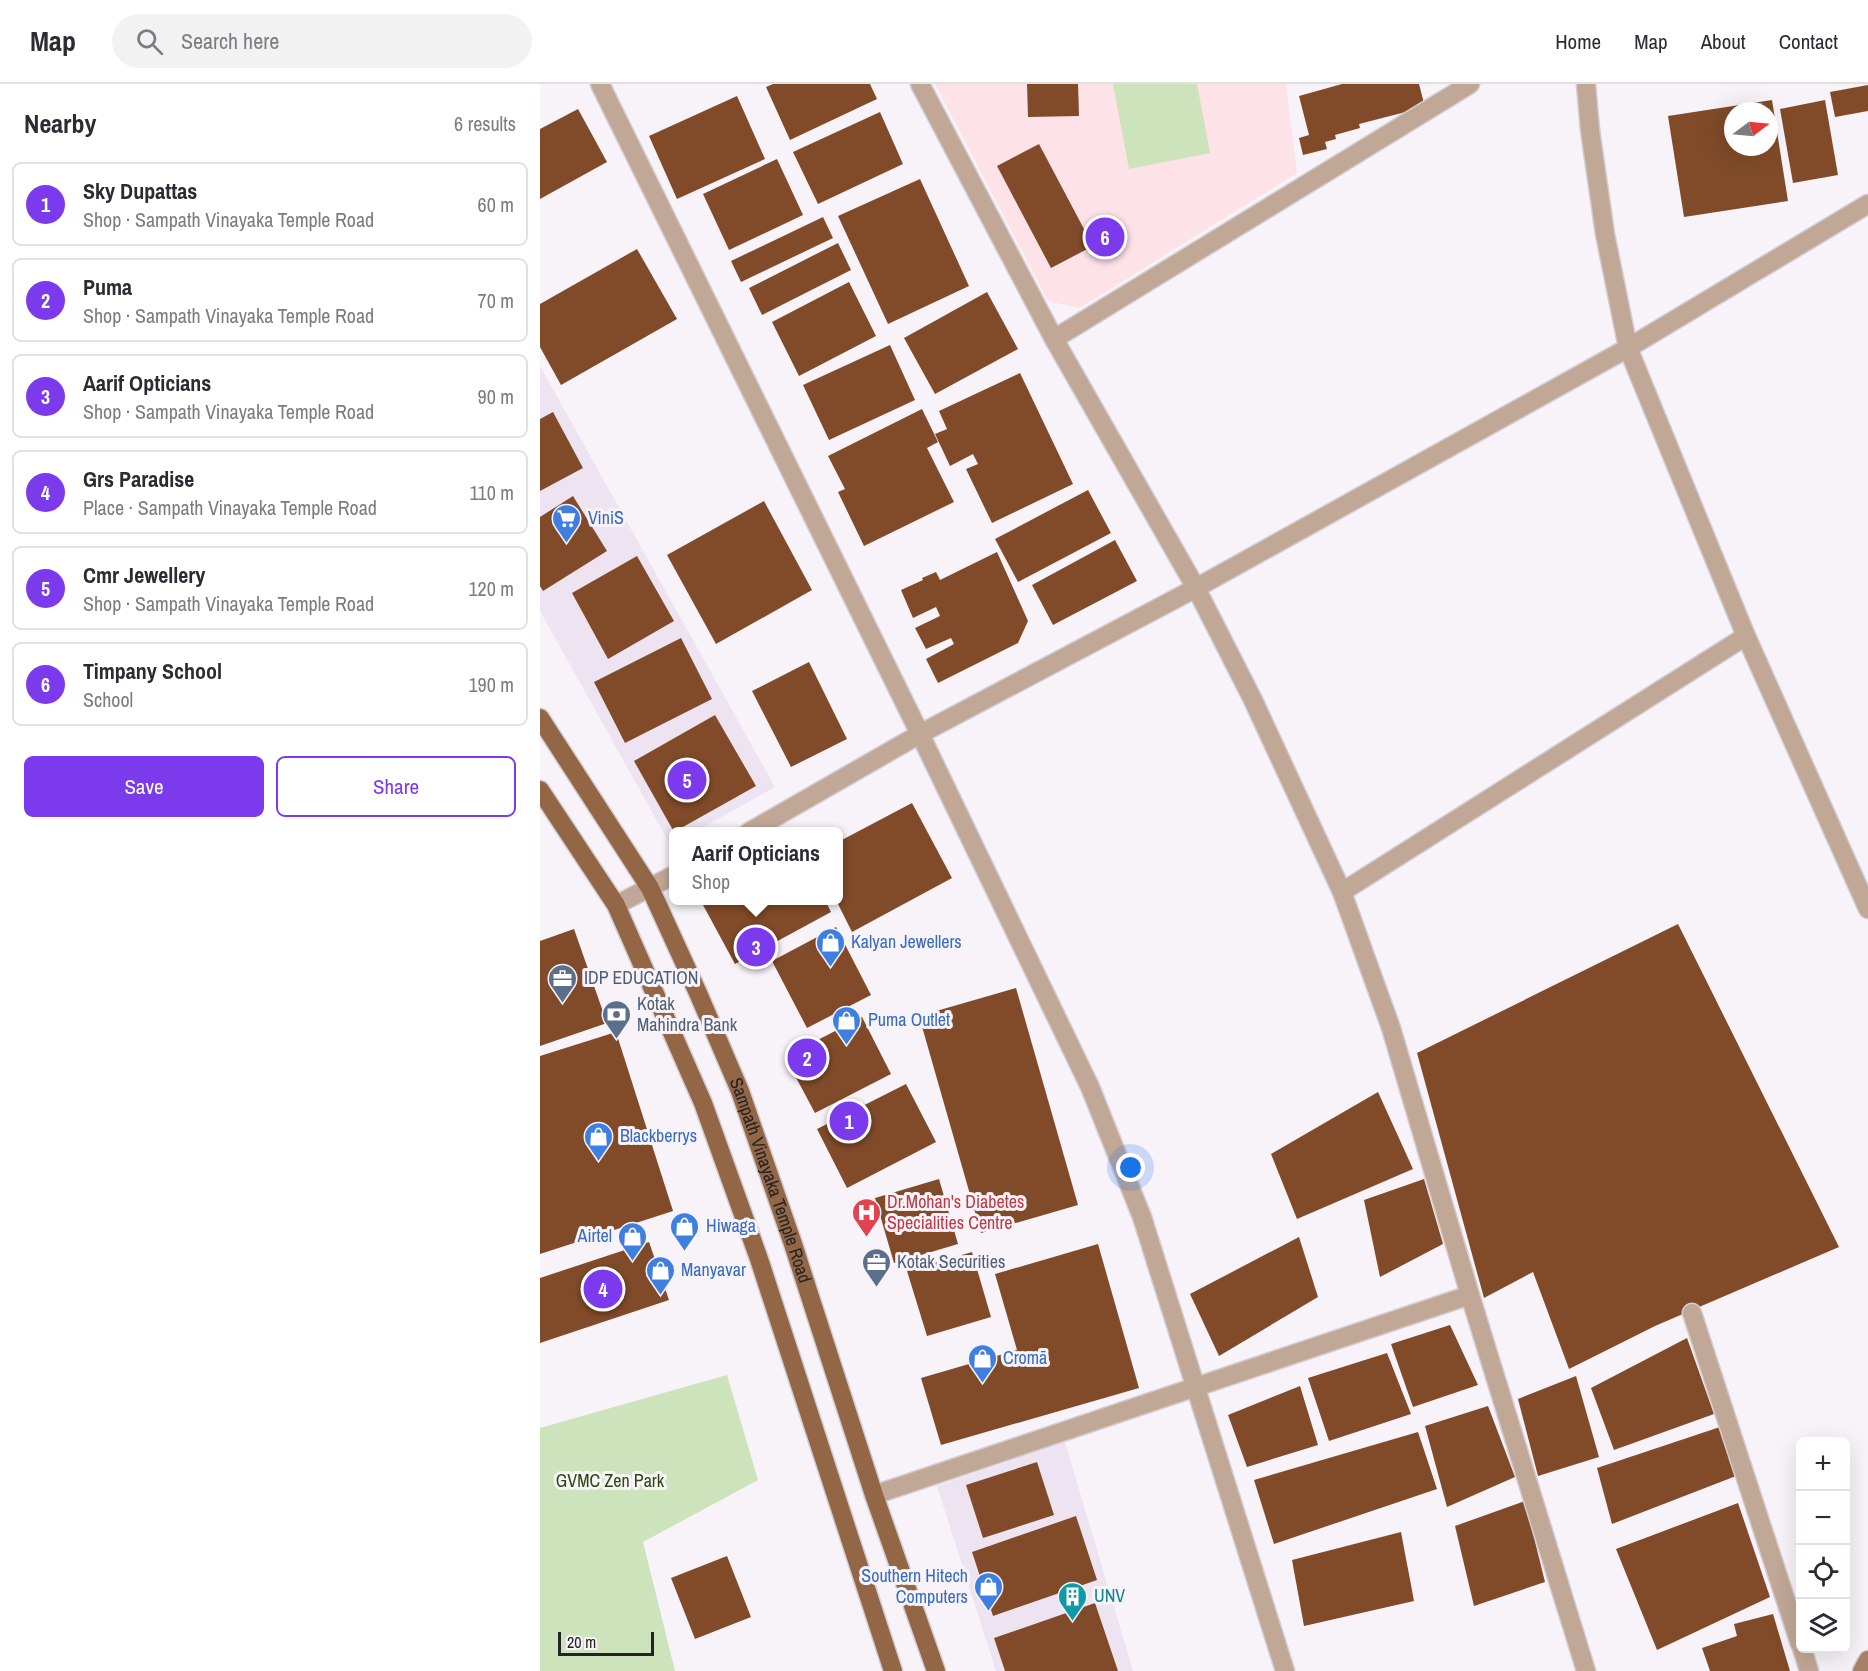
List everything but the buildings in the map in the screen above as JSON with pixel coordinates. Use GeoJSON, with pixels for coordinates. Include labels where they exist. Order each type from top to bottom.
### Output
{"type":"FeatureCollection","features":[{"type":"Feature","properties":{"kind":"main road","name":"Sampath Vinayaka Temple Road"},"geometry":{"type":"LineString","coordinates":[[540,718],[650,888],[740,1091],[793,1244],[874,1495],[936,1671]]}},
{"type":"Feature","properties":{"kind":"main road","name":"Sampath Vinayaka Temple Road"},"geometry":{"type":"LineString","coordinates":[[540,790],[616,904],[704,1103],[759,1259],[893,1671]]}},
{"type":"Feature","properties":{"kind":"main road"},"geometry":{"type":"LineString","coordinates":[[1862,1671],[1868,1660]]}},
{"type":"Feature","properties":{"kind":"street"},"geometry":{"type":"LineString","coordinates":[[600,84],[920,734],[1090,1087],[1142,1217],[1285,1671]]}},
{"type":"Feature","properties":{"kind":"street"},"geometry":{"type":"LineString","coordinates":[[920,84],[1054,339],[1196,588],[1253,700],[1342,892],[1391,1028],[1470,1295],[1587,1671]]}},
{"type":"Feature","properties":{"kind":"street"},"geometry":{"type":"LineString","coordinates":[[1054,339],[1470,84]]}},
{"type":"Feature","properties":{"kind":"street"},"geometry":{"type":"LineString","coordinates":[[1586,84],[1590,130],[1605,234],[1628,348],[1746,636],[1868,909]]}},
{"type":"Feature","properties":{"kind":"street"},"geometry":{"type":"LineString","coordinates":[[756,827],[920,734],[1196,588],[1628,348],[1868,204]]}},
{"type":"Feature","properties":{"kind":"street"},"geometry":{"type":"LineString","coordinates":[[1342,892],[1746,636]]}},
{"type":"Feature","properties":{"kind":"street"},"geometry":{"type":"LineString","coordinates":[[616,904],[669,878]]}},
{"type":"Feature","properties":{"kind":"street"},"geometry":{"type":"LineString","coordinates":[[874,1495],[1470,1295]]}},
{"type":"Feature","properties":{"kind":"street"},"geometry":{"type":"LineString","coordinates":[[1692,1312],[1796,1632]]}},
{"type":"Feature","properties":{"kind":"street"},"geometry":{"type":"LineString","coordinates":[[1804,1653],[1809,1671]]}},
{"type":"Feature","properties":{"kind":"shaded area"},"geometry":{"type":"Polygon","coordinates":[[[935,84],[1286,84],[1297,173],[1080,308],[1048,301],[935,84]]]}},
{"type":"Feature","properties":{"kind":"shaded area"},"geometry":{"type":"Polygon","coordinates":[[[540,366],[775,787],[704,827],[669,827],[669,842],[540,611],[540,366]]]}},
{"type":"Feature","properties":{"kind":"shaded area"},"geometry":{"type":"Polygon","coordinates":[[[1065,1442],[1133,1671],[996,1671],[937,1486],[1065,1442]]]}},
{"type":"Feature","properties":{"kind":"green space"},"geometry":{"type":"Polygon","coordinates":[[[1113,84],[1197,84],[1210,153],[1129,169],[1113,84]]]}},
{"type":"Feature","properties":{"kind":"green space","name":"GVMC Zen Park"},"geometry":{"type":"Polygon","coordinates":[[[727,1375],[758,1480],[643,1542],[675,1671],[540,1671],[540,1428],[727,1375]]]}},
{"type":"Feature","properties":{"kind":"place","name":"Timpany School"},"geometry":{"type":"Point","coordinates":[1105,237]}},
{"type":"Feature","properties":{"kind":"place","name":"ViniS"},"geometry":{"type":"Point","coordinates":[567,544]}},
{"type":"Feature","properties":{"kind":"place","name":"Cmr Jewellery"},"geometry":{"type":"Point","coordinates":[687,780]}},
{"type":"Feature","properties":{"kind":"place","name":"Aarif Opticians"},"geometry":{"type":"Point","coordinates":[756,947]}},
{"type":"Feature","properties":{"kind":"place","name":"Kalyan Jewellers"},"geometry":{"type":"Point","coordinates":[830,968]}},
{"type":"Feature","properties":{"kind":"place","name":"IDP EDUCATION"},"geometry":{"type":"Point","coordinates":[563,1004]}},
{"type":"Feature","properties":{"kind":"place","name":"Kotak Mahindra Bank"},"geometry":{"type":"Point","coordinates":[616,1040]}},
{"type":"Feature","properties":{"kind":"place","name":"Puma Outlet"},"geometry":{"type":"Point","coordinates":[847,1046]}},
{"type":"Feature","properties":{"kind":"place","name":"Puma"},"geometry":{"type":"Point","coordinates":[807,1058]}},
{"type":"Feature","properties":{"kind":"place","name":"Sky Dupattas"},"geometry":{"type":"Point","coordinates":[849,1121]}},
{"type":"Feature","properties":{"kind":"place","name":"Blackberrys"},"geometry":{"type":"Point","coordinates":[599,1162]}},
{"type":"Feature","properties":{"kind":"place","name":"Dr.Mohan's Diabetes Specialities Centre"},"geometry":{"type":"Point","coordinates":[866,1238]}},
{"type":"Feature","properties":{"kind":"place","name":"Hiwaga"},"geometry":{"type":"Point","coordinates":[685,1252]}},
{"type":"Feature","properties":{"kind":"place","name":"Airtel"},"geometry":{"type":"Point","coordinates":[633,1262]}},
{"type":"Feature","properties":{"kind":"place","name":"Kotak Securities"},"geometry":{"type":"Point","coordinates":[876,1288]}},
{"type":"Feature","properties":{"kind":"place","name":"Grs Paradise"},"geometry":{"type":"Point","coordinates":[603,1289]}},
{"type":"Feature","properties":{"kind":"place","name":"Manyavar"},"geometry":{"type":"Point","coordinates":[660,1296]}},
{"type":"Feature","properties":{"kind":"place","name":"Cromā"},"geometry":{"type":"Point","coordinates":[982,1384]}},
{"type":"Feature","properties":{"kind":"place","name":"Southern Hitech Computers"},"geometry":{"type":"Point","coordinates":[989,1612]}},
{"type":"Feature","properties":{"kind":"place","name":"UNV"},"geometry":{"type":"Point","coordinates":[1073,1622]}}]}
